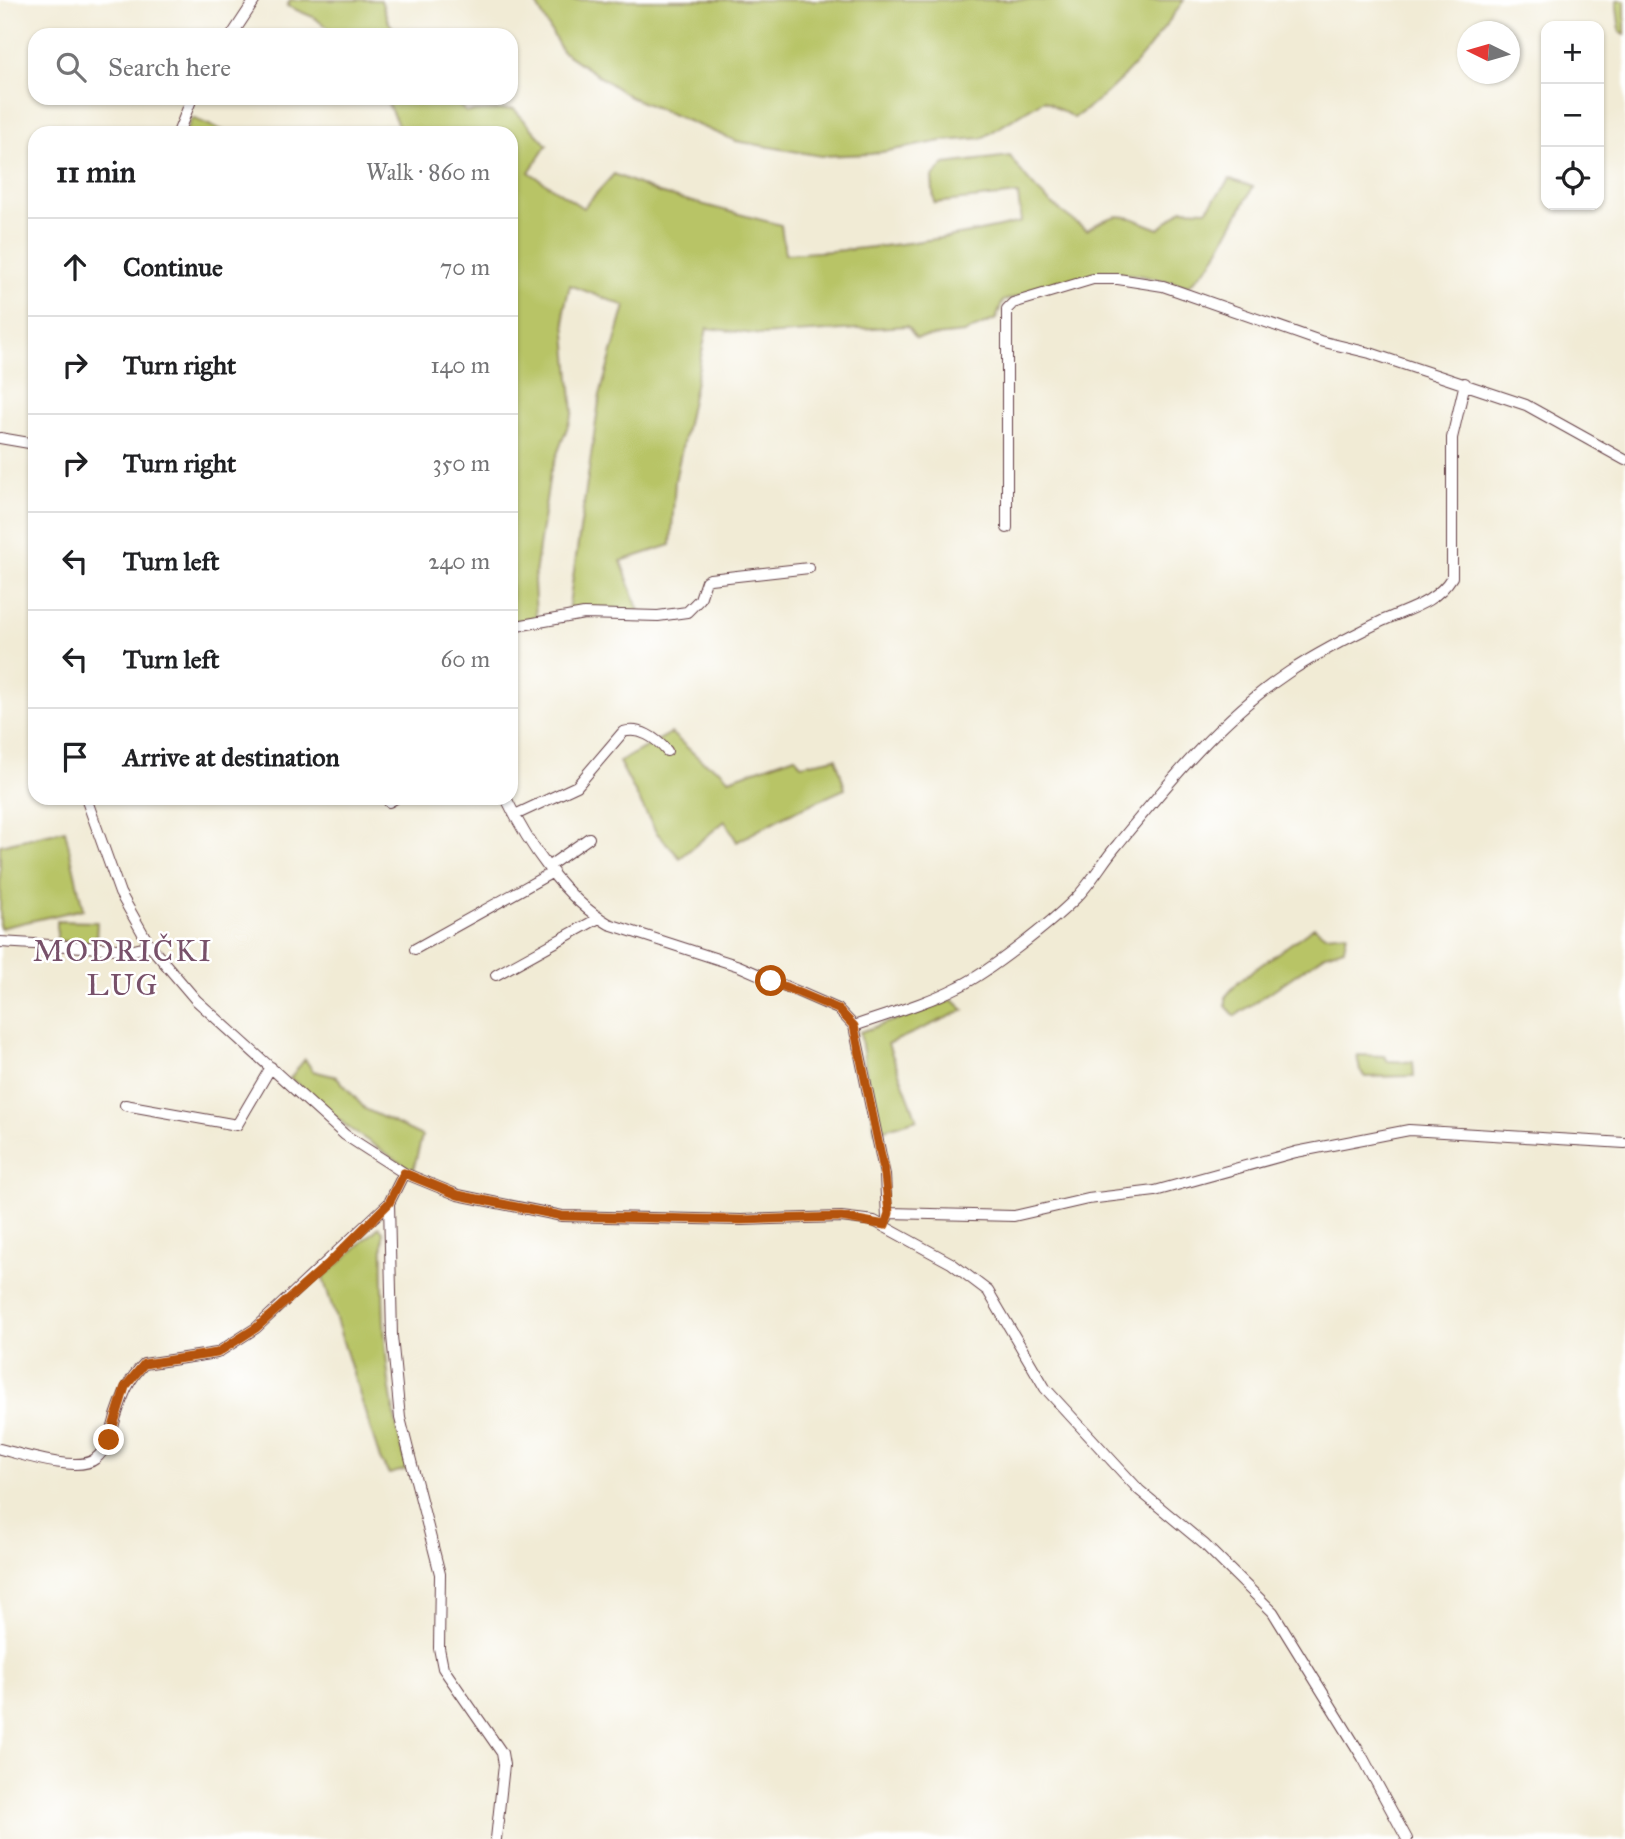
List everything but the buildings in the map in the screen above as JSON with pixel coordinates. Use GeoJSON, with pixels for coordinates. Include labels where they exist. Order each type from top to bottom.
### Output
{"type":"FeatureCollection","features":[{"type":"Feature","properties":{"kind":"street"},"geometry":{"type":"LineString","coordinates":[[237,28],[255,0]]}},
{"type":"Feature","properties":{"kind":"street"},"geometry":{"type":"LineString","coordinates":[[181,126],[189,105]]}},
{"type":"Feature","properties":{"kind":"street"},"geometry":{"type":"LineString","coordinates":[[1007,528],[1007,309],[1013,303],[1093,279],[1118,279],[1163,286],[1320,341],[1465,383],[1526,405],[1625,460]]}},
{"type":"Feature","properties":{"kind":"street"},"geometry":{"type":"LineString","coordinates":[[854,1026],[961,986],[1001,957],[1078,896],[1117,845],[1200,750],[1244,708],[1288,673],[1326,650],[1423,603],[1444,589],[1452,577],[1452,438],[1465,383]]}},
{"type":"Feature","properties":{"kind":"street"},"geometry":{"type":"LineString","coordinates":[[0,438],[28,443]]}},
{"type":"Feature","properties":{"kind":"street"},"geometry":{"type":"LineString","coordinates":[[518,627],[584,614],[658,616],[687,611],[700,599],[706,581],[710,579],[809,568]]}},
{"type":"Feature","properties":{"kind":"street"},"geometry":{"type":"LineString","coordinates":[[514,816],[577,786],[623,732],[640,732],[653,738],[667,751]]}},
{"type":"Feature","properties":{"kind":"street"},"geometry":{"type":"LineString","coordinates":[[89,805],[120,893],[150,946],[196,1000],[345,1135],[404,1173],[458,1195],[562,1216],[741,1220],[841,1217],[885,1225],[951,1263],[988,1291],[1045,1388],[1139,1490],[1205,1544],[1273,1612],[1357,1747],[1408,1839]]}},
{"type":"Feature","properties":{"kind":"street"},"geometry":{"type":"LineString","coordinates":[[509,805],[551,869],[599,918],[739,966],[838,1009],[854,1026],[885,1175],[889,1213],[885,1225]]}},
{"type":"Feature","properties":{"kind":"street"},"geometry":{"type":"LineString","coordinates":[[415,949],[551,869],[589,838]]}},
{"type":"Feature","properties":{"kind":"street"},"geometry":{"type":"LineString","coordinates":[[496,975],[599,918]]}},
{"type":"Feature","properties":{"kind":"street"},"geometry":{"type":"LineString","coordinates":[[0,942],[134,950],[150,946]]}},
{"type":"Feature","properties":{"kind":"street"},"geometry":{"type":"LineString","coordinates":[[125,1105],[237,1125],[271,1067]]}},
{"type":"Feature","properties":{"kind":"street"},"geometry":{"type":"LineString","coordinates":[[889,1213],[1014,1216],[1088,1199],[1155,1191],[1296,1152],[1409,1130],[1625,1143]]}},
{"type":"Feature","properties":{"kind":"street"},"geometry":{"type":"LineString","coordinates":[[0,1449],[61,1463],[80,1465],[94,1461],[109,1440],[125,1387],[144,1364],[217,1353],[238,1341],[279,1309],[389,1203],[404,1173]]}},
{"type":"Feature","properties":{"kind":"street"},"geometry":{"type":"LineString","coordinates":[[389,1203],[392,1336],[400,1418],[440,1574],[439,1648],[443,1668],[502,1754],[504,1766],[496,1839]]}},
{"type":"Feature","properties":{"kind":"green space"},"geometry":{"type":"Polygon","coordinates":[[[290,0],[381,0],[393,28],[328,28],[313,17],[287,6],[290,0]]]}},
{"type":"Feature","properties":{"kind":"green space"},"geometry":{"type":"Polygon","coordinates":[[[534,0],[1184,0],[1135,65],[1107,93],[1074,118],[1044,100],[982,138],[942,141],[871,154],[821,156],[736,141],[630,97],[562,51],[534,0]]]}},
{"type":"Feature","properties":{"kind":"green space"},"geometry":{"type":"Polygon","coordinates":[[[1616,0],[1625,0],[1625,35],[1620,32],[1616,0]]]}},
{"type":"Feature","properties":{"kind":"green space"},"geometry":{"type":"Polygon","coordinates":[[[388,105],[459,105],[466,112],[514,109],[547,145],[529,172],[583,208],[614,174],[659,193],[781,225],[785,254],[904,244],[1021,222],[1018,194],[934,203],[932,177],[945,164],[1010,156],[1044,197],[1087,230],[1108,219],[1123,216],[1159,229],[1182,209],[1206,210],[1230,179],[1253,187],[1212,262],[1189,286],[1138,275],[1100,272],[1003,301],[996,319],[964,333],[916,338],[907,326],[762,335],[707,328],[675,481],[671,545],[621,561],[640,614],[604,609],[568,611],[600,395],[625,306],[570,285],[564,310],[573,412],[550,473],[534,581],[536,618],[518,621],[518,126],[399,126],[388,105]]]}},
{"type":"Feature","properties":{"kind":"green space"},"geometry":{"type":"Polygon","coordinates":[[[192,118],[212,126],[188,126],[192,118]]]}},
{"type":"Feature","properties":{"kind":"green space"},"geometry":{"type":"Polygon","coordinates":[[[671,733],[702,761],[720,770],[729,779],[795,756],[801,765],[836,758],[845,789],[784,816],[737,842],[725,821],[680,858],[656,832],[619,762],[671,733]]]}},
{"type":"Feature","properties":{"kind":"green space"},"geometry":{"type":"Polygon","coordinates":[[[65,830],[83,909],[0,928],[0,845],[65,830]]]}},
{"type":"Feature","properties":{"kind":"green space"},"geometry":{"type":"Polygon","coordinates":[[[57,921],[97,922],[96,942],[57,941],[57,921]]]}},
{"type":"Feature","properties":{"kind":"green space"},"geometry":{"type":"Polygon","coordinates":[[[1314,927],[1325,935],[1347,933],[1344,948],[1326,954],[1235,1016],[1226,1006],[1226,996],[1240,980],[1314,927]]]}},
{"type":"Feature","properties":{"kind":"green space"},"geometry":{"type":"Polygon","coordinates":[[[953,1000],[964,1010],[888,1044],[917,1119],[875,1132],[860,1032],[953,1000]]]}},
{"type":"Feature","properties":{"kind":"green space"},"geometry":{"type":"Polygon","coordinates":[[[1357,1055],[1384,1056],[1388,1061],[1413,1062],[1414,1076],[1365,1077],[1360,1071],[1357,1055]]]}},
{"type":"Feature","properties":{"kind":"green space"},"geometry":{"type":"Polygon","coordinates":[[[305,1059],[313,1071],[337,1077],[365,1109],[422,1136],[413,1171],[350,1129],[290,1078],[305,1059]]]}},
{"type":"Feature","properties":{"kind":"green space"},"geometry":{"type":"Polygon","coordinates":[[[379,1227],[383,1231],[384,1321],[389,1380],[393,1410],[408,1469],[389,1474],[380,1459],[323,1278],[379,1227]]]}},
{"type":"Feature","properties":{"kind":"district","name":"MODRIČKI LUG"},"geometry":{"type":"Point","coordinates":[123,968]}},
{"type":"Feature","properties":{"kind":"route"},"geometry":{"type":"LineString","coordinates":[[109,1440],[125,1387],[144,1364],[217,1353],[256,1328],[329,1263],[389,1203],[404,1173],[458,1195],[562,1216],[741,1220],[841,1217],[885,1225],[889,1213],[885,1175],[854,1026],[838,1009],[771,981]]}}]}
